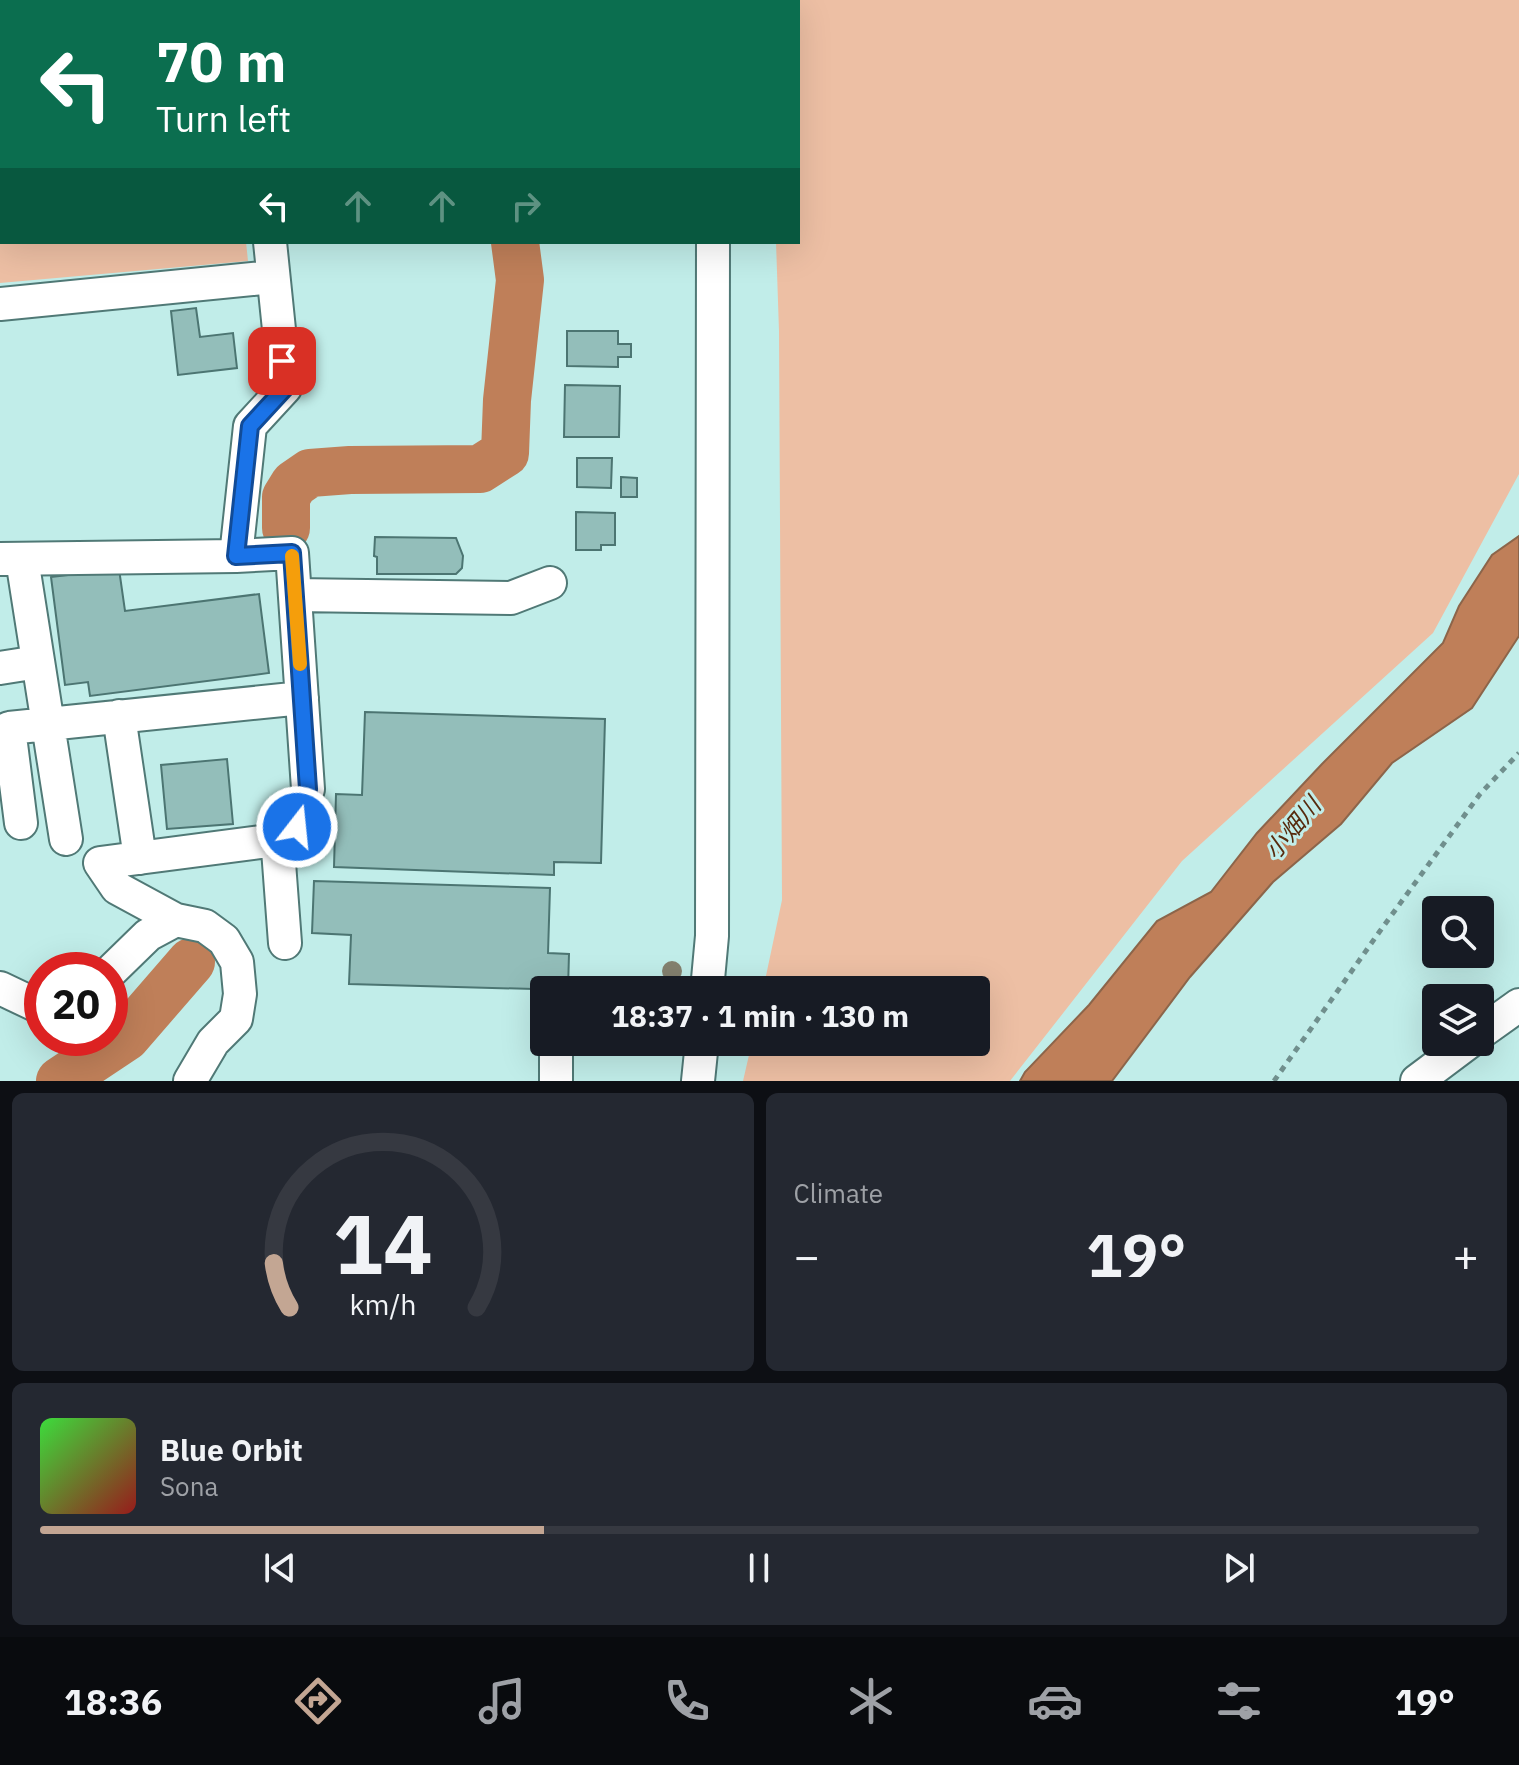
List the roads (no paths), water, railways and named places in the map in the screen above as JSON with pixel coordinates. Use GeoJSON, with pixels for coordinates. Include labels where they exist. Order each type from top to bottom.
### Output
{"type":"FeatureCollection","features":[{"type":"Feature","properties":{"kind":"street"},"geometry":{"type":"LineString","coordinates":[[236,556],[250,426],[285,388],[270,244]]}},
{"type":"Feature","properties":{"kind":"street"},"geometry":{"type":"LineString","coordinates":[[708,976],[712,936],[713,244]]}},
{"type":"Feature","properties":{"kind":"street"},"geometry":{"type":"LineString","coordinates":[[0,304],[273,277]]}},
{"type":"Feature","properties":{"kind":"street"},"geometry":{"type":"LineString","coordinates":[[66,839],[38,662],[11,559],[292,553],[308,789],[297,827],[261,842],[100,863],[117,888],[176,920],[205,926],[224,940],[237,962],[240,994],[236,1019],[213,1042],[190,1081]]}},
{"type":"Feature","properties":{"kind":"street"},"geometry":{"type":"LineString","coordinates":[[295,595],[511,598],[550,583]]}},
{"type":"Feature","properties":{"kind":"street"},"geometry":{"type":"LineString","coordinates":[[0,668],[38,662]]}},
{"type":"Feature","properties":{"kind":"street"},"geometry":{"type":"LineString","coordinates":[[21,823],[9,728],[302,698]]}},
{"type":"Feature","properties":{"kind":"street"},"geometry":{"type":"LineString","coordinates":[[119,716],[140,858]]}},
{"type":"Feature","properties":{"kind":"street"},"geometry":{"type":"LineString","coordinates":[[277,836],[285,943]]}},
{"type":"Feature","properties":{"kind":"street"},"geometry":{"type":"LineString","coordinates":[[128,954],[148,935],[176,920]]}},
{"type":"Feature","properties":{"kind":"street"},"geometry":{"type":"LineString","coordinates":[[0,988],[24,999]]}},
{"type":"Feature","properties":{"kind":"street"},"geometry":{"type":"LineString","coordinates":[[1494,1023],[1519,1005]]}},
{"type":"Feature","properties":{"kind":"street"},"geometry":{"type":"LineString","coordinates":[[556,1056],[556,1081]]}},
{"type":"Feature","properties":{"kind":"street"},"geometry":{"type":"LineString","coordinates":[[698,1081],[701,1056]]}},
{"type":"Feature","properties":{"kind":"street"},"geometry":{"type":"LineString","coordinates":[[1417,1081],[1450,1056]]}},
{"type":"Feature","properties":{"kind":"water","name":"小畑川"},"geometry":{"type":"Polygon","coordinates":[[[1519,536],[1519,636],[1472,708],[1392,763],[1341,824],[1273,882],[1190,977],[1112,1081],[1020,1081],[1089,1005],[1157,921],[1211,892],[1257,833],[1443,643],[1459,606],[1492,555],[1519,536]]]}},
{"type":"Feature","properties":{"kind":"waterway"},"geometry":{"type":"LineString","coordinates":[[286,528],[286,497],[294,484],[310,473],[480,469],[505,453],[507,400],[520,280],[515,244]]}},
{"type":"Feature","properties":{"kind":"waterway"},"geometry":{"type":"LineString","coordinates":[[60,1081],[126,1037],[191,962]]}}]}
